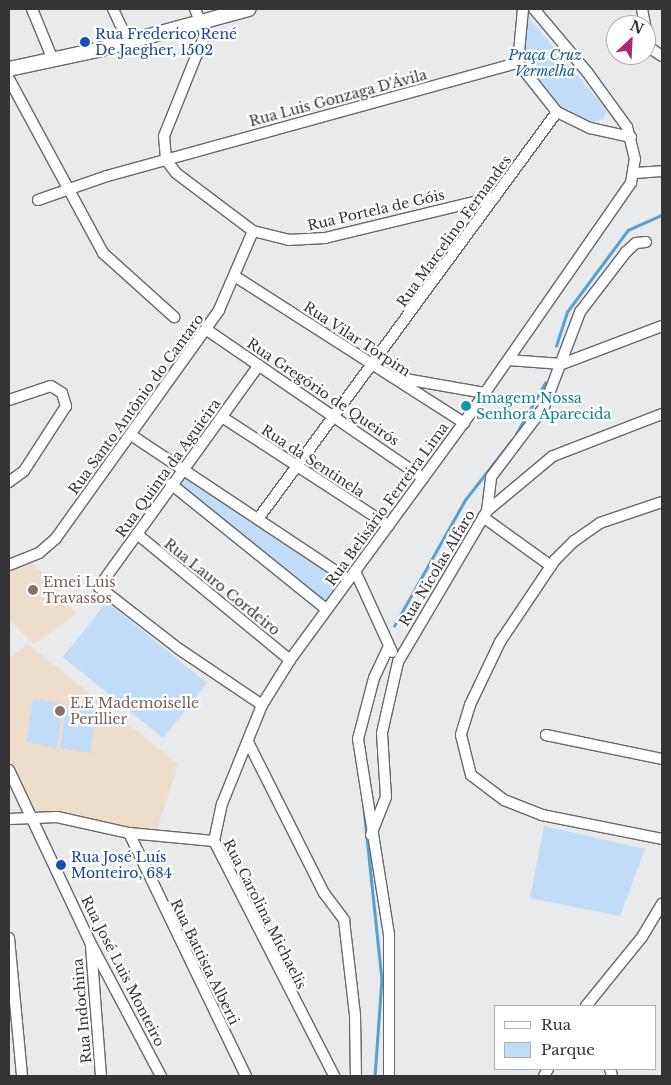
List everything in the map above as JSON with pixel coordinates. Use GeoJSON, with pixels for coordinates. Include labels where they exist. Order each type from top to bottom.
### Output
{"type":"FeatureCollection","features":[{"type":"Feature","properties":{"kind":"main road"},"geometry":{"type":"LineString","coordinates":[[9,69],[53,60],[249,9]]}},
{"type":"Feature","properties":{"kind":"street"},"geometry":{"type":"LineString","coordinates":[[32,9],[53,60]]}},
{"type":"Feature","properties":{"kind":"street"},"geometry":{"type":"LineString","coordinates":[[113,9],[128,41]]}},
{"type":"Feature","properties":{"kind":"street"},"geometry":{"type":"LineString","coordinates":[[166,160],[164,136],[205,34],[195,9]]}},
{"type":"Feature","properties":{"kind":"street"},"geometry":{"type":"LineString","coordinates":[[523,9],[518,63],[557,112],[590,128],[631,137]]}},
{"type":"Feature","properties":{"kind":"street"},"geometry":{"type":"LineString","coordinates":[[534,9],[609,100],[631,137],[635,173],[662,170]]}},
{"type":"Feature","properties":{"kind":"street","name":"Rua Luis Gonzaga D'Ávila"},"geometry":{"type":"LineString","coordinates":[[38,200],[68,188],[166,160],[518,63]]}},
{"type":"Feature","properties":{"kind":"street"},"geometry":{"type":"LineString","coordinates":[[9,79],[108,259],[174,317]]}},
{"type":"Feature","properties":{"kind":"street","name":"Rua Marcelino Fernandes"},"geometry":{"type":"LineString","coordinates":[[258,519],[370,363],[403,325],[557,112]]}},
{"type":"Feature","properties":{"kind":"street","name":"Rua Portela de Góis"},"geometry":{"type":"LineString","coordinates":[[166,160],[176,172],[253,231],[288,240],[325,238],[495,197]]}},
{"type":"Feature","properties":{"kind":"street","name":"Rua Belisário Ferreira Lima"},"geometry":{"type":"LineString","coordinates":[[214,841],[222,804],[262,705],[290,660],[464,423],[625,194],[635,173]]}},
{"type":"Feature","properties":{"kind":"street","name":"Rua Santo Antônio do Cantaro"},"geometry":{"type":"LineString","coordinates":[[9,565],[49,546],[207,330],[236,277],[253,231]]}},
{"type":"Feature","properties":{"kind":"street","name":"Rua Nicolas Alfaro"},"geometry":{"type":"LineString","coordinates":[[371,835],[386,797],[382,733],[398,662],[485,514],[490,478],[540,413],[562,364],[580,312],[626,252],[636,243],[646,242]]}},
{"type":"Feature","properties":{"kind":"street","name":"Rua Vilar Torpim"},"geometry":{"type":"LineString","coordinates":[[236,277],[464,423]]}},
{"type":"Feature","properties":{"kind":"street"},"geometry":{"type":"LineString","coordinates":[[508,360],[562,364],[662,326]]}},
{"type":"Feature","properties":{"kind":"street","name":"Rua Gregório de Queirós"},"geometry":{"type":"LineString","coordinates":[[207,330],[333,414],[423,478]]}},
{"type":"Feature","properties":{"kind":"street","name":"Rua Quinta da Aguieira"},"geometry":{"type":"LineString","coordinates":[[258,365],[99,587],[179,648],[262,705]]}},
{"type":"Feature","properties":{"kind":"street"},"geometry":{"type":"LineString","coordinates":[[388,375],[485,393]]}},
{"type":"Feature","properties":{"kind":"street"},"geometry":{"type":"LineString","coordinates":[[9,400],[51,386],[62,392],[66,406],[24,471],[9,482]]}},
{"type":"Feature","properties":{"kind":"street"},"geometry":{"type":"LineString","coordinates":[[551,566],[485,514],[553,456],[662,414]]}},
{"type":"Feature","properties":{"kind":"street","name":"Rua da Sentinela"},"geometry":{"type":"LineString","coordinates":[[222,417],[389,526]]}},
{"type":"Feature","properties":{"kind":"street"},"geometry":{"type":"LineString","coordinates":[[131,434],[258,519],[352,575],[398,662]]}},
{"type":"Feature","properties":{"kind":"street"},"geometry":{"type":"LineString","coordinates":[[172,484],[326,609]]}},
{"type":"Feature","properties":{"kind":"street"},"geometry":{"type":"LineString","coordinates":[[662,502],[600,523],[574,541],[551,566],[500,642],[470,704],[461,735],[468,767],[489,791],[519,807],[662,839]]}},
{"type":"Feature","properties":{"kind":"street","name":"Rua Lauro Cordeiro"},"geometry":{"type":"LineString","coordinates":[[137,534],[290,660]]}},
{"type":"Feature","properties":{"kind":"street"},"geometry":{"type":"LineString","coordinates":[[388,646],[359,726],[371,835],[389,934],[390,1076]]}},
{"type":"Feature","properties":{"kind":"street"},"geometry":{"type":"LineString","coordinates":[[546,735],[662,759]]}},
{"type":"Feature","properties":{"kind":"street"},"geometry":{"type":"LineString","coordinates":[[248,742],[324,893],[344,920],[356,1015],[356,1076]]}},
{"type":"Feature","properties":{"kind":"street","name":"Rua José Luis Monteiro"},"geometry":{"type":"LineString","coordinates":[[9,770],[90,942],[161,1076]]}},
{"type":"Feature","properties":{"kind":"street","name":"Rua Carolina Michaelis"},"geometry":{"type":"LineString","coordinates":[[9,819],[32,816],[129,833],[214,841],[334,1076]]}},
{"type":"Feature","properties":{"kind":"street","name":"Rua Battista Alberti"},"geometry":{"type":"LineString","coordinates":[[129,833],[246,1076]]}},
{"type":"Feature","properties":{"kind":"street"},"geometry":{"type":"LineString","coordinates":[[596,1001],[642,938],[662,904]]}},
{"type":"Feature","properties":{"kind":"street"},"geometry":{"type":"LineString","coordinates":[[9,938],[22,1076]]}},
{"type":"Feature","properties":{"kind":"street","name":"Rua Indochina"},"geometry":{"type":"LineString","coordinates":[[90,942],[101,1076]]}},
{"type":"Feature","properties":{"kind":"shaded area","name":"Emei Luis Travassos"},"geometry":{"type":"Polygon","coordinates":[[[29,558],[76,614],[34,644],[9,619],[9,567],[29,558]]]}},
{"type":"Feature","properties":{"kind":"shaded area","name":"E.E Mademoiselle Perillier"},"geometry":{"type":"Polygon","coordinates":[[[28,644],[178,764],[156,833],[57,812],[34,814],[9,764],[9,658],[28,644]]]}},
{"type":"Feature","properties":{"kind":"green space","name":"Praça Cruz Vermelha"},"geometry":{"type":"Polygon","coordinates":[[[527,16],[607,110],[603,119],[594,122],[560,108],[525,64],[527,16]]]}},
{"type":"Feature","properties":{"kind":"green space"},"geometry":{"type":"Polygon","coordinates":[[[185,476],[340,580],[324,603],[178,486],[185,476]]]}},
{"type":"Feature","properties":{"kind":"green space"},"geometry":{"type":"Polygon","coordinates":[[[107,602],[207,683],[163,738],[63,657],[107,602]]]}},
{"type":"Feature","properties":{"kind":"green space"},"geometry":{"type":"Polygon","coordinates":[[[33,699],[64,704],[57,748],[26,742],[33,699]]]}},
{"type":"Feature","properties":{"kind":"green space"},"geometry":{"type":"Polygon","coordinates":[[[67,704],[97,710],[90,753],[60,748],[67,704]]]}},
{"type":"Feature","properties":{"kind":"green space"},"geometry":{"type":"Polygon","coordinates":[[[544,826],[645,849],[620,916],[530,898],[544,826]]]}},
{"type":"Feature","properties":{"kind":"waterway"},"geometry":{"type":"LineString","coordinates":[[556,346],[567,312],[628,230],[662,215]]}},
{"type":"Feature","properties":{"kind":"waterway"},"geometry":{"type":"LineString","coordinates":[[516,434],[545,383]]}},
{"type":"Feature","properties":{"kind":"waterway"},"geometry":{"type":"LineString","coordinates":[[394,626],[465,500],[511,441]]}},
{"type":"Feature","properties":{"kind":"waterway"},"geometry":{"type":"LineString","coordinates":[[363,799],[382,979],[375,1076]]}},
{"type":"Feature","properties":{"kind":"place","name":"Rua Frederico René De Jaegher, 1502"},"geometry":{"type":"Point","coordinates":[85,42]}},
{"type":"Feature","properties":{"kind":"place","name":"Imagem Nossa Senhora Aparecida"},"geometry":{"type":"Point","coordinates":[466,406]}},
{"type":"Feature","properties":{"kind":"place","name":"Emei Luis Travassos"},"geometry":{"type":"Point","coordinates":[33,590]}},
{"type":"Feature","properties":{"kind":"place","name":"E.E Mademoiselle Perillier"},"geometry":{"type":"Point","coordinates":[60,711]}},
{"type":"Feature","properties":{"kind":"place","name":"Rua José Luís Monteiro, 684"},"geometry":{"type":"Point","coordinates":[61,865]}}]}
